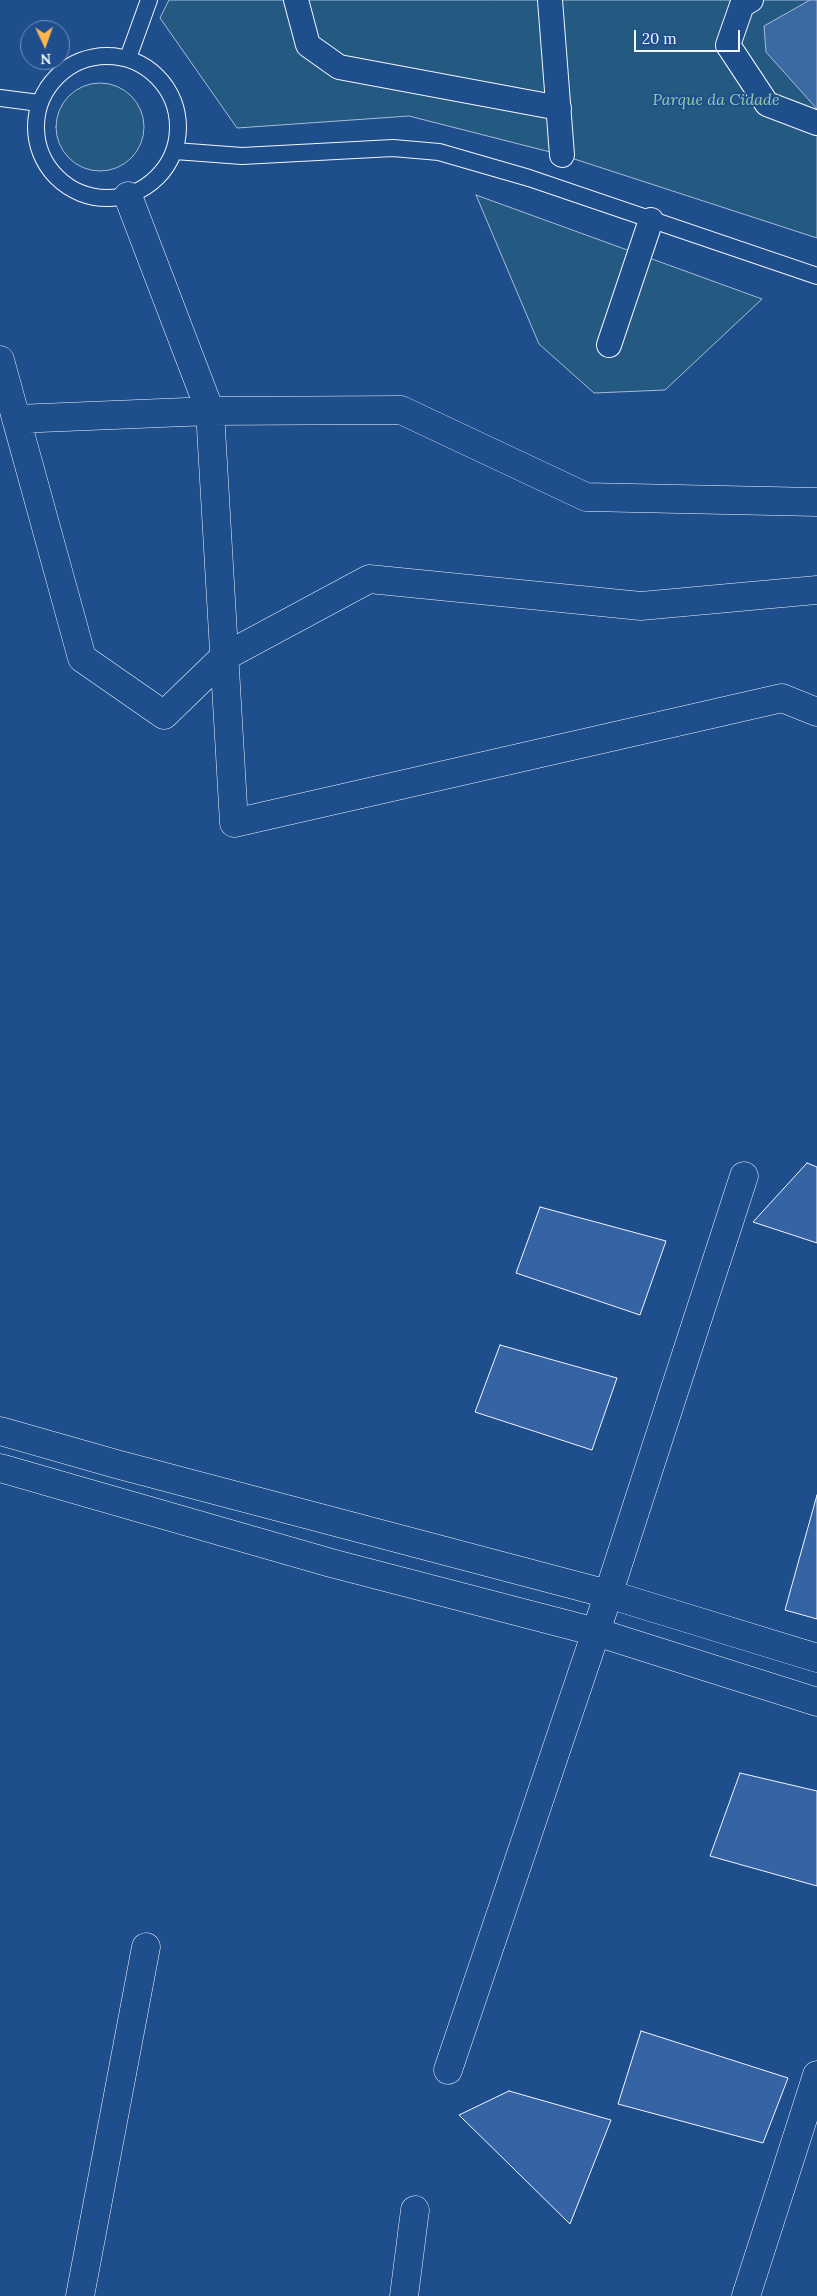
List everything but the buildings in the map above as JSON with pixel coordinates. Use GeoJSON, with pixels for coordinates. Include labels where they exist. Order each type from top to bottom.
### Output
{"type":"FeatureCollection","features":[{"type":"Feature","properties":{"kind":"street"},"geometry":{"type":"LineString","coordinates":[[296,0],[308,45],[339,67],[559,108]]}},
{"type":"Feature","properties":{"kind":"street"},"geometry":{"type":"LineString","coordinates":[[550,0],[562,155]]}},
{"type":"Feature","properties":{"kind":"street"},"geometry":{"type":"LineString","coordinates":[[751,0],[742,5],[728,45],[767,104],[817,123]]}},
{"type":"Feature","properties":{"kind":"street"},"geometry":{"type":"LineString","coordinates":[[128,196],[210,411],[234,823],[782,698],[817,712]]}},
{"type":"Feature","properties":{"kind":"street"},"geometry":{"type":"LineString","coordinates":[[609,345],[651,220]]}},
{"type":"Feature","properties":{"kind":"street"},"geometry":{"type":"LineString","coordinates":[[0,360],[82,658],[164,716],[224,657],[369,579],[641,606],[817,590]]}},
{"type":"Feature","properties":{"kind":"street"},"geometry":{"type":"LineString","coordinates":[[16,418],[210,411],[402,410],[586,497],[817,502]]}},
{"type":"Feature","properties":{"kind":"street"},"geometry":{"type":"LineString","coordinates":[[448,2070],[596,1632],[744,1176]]}},
{"type":"Feature","properties":{"kind":"street"},"geometry":{"type":"LineString","coordinates":[[0,1431],[116,1464],[342,1522],[608,1594],[817,1658]]}},
{"type":"Feature","properties":{"kind":"street"},"geometry":{"type":"LineString","coordinates":[[105,1499],[116,1464]]}},
{"type":"Feature","properties":{"kind":"street"},"geometry":{"type":"LineString","coordinates":[[0,1468],[331,1563],[596,1632],[817,1702]]}},
{"type":"Feature","properties":{"kind":"street"},"geometry":{"type":"LineString","coordinates":[[331,1563],[342,1522]]}},
{"type":"Feature","properties":{"kind":"street"},"geometry":{"type":"LineString","coordinates":[[416,1585],[429,1546]]}},
{"type":"Feature","properties":{"kind":"street"},"geometry":{"type":"LineString","coordinates":[[80,2296],[146,1947]]}},
{"type":"Feature","properties":{"kind":"street"},"geometry":{"type":"LineString","coordinates":[[746,2296],[817,2076]]}},
{"type":"Feature","properties":{"kind":"street"},"geometry":{"type":"LineString","coordinates":[[404,2296],[415,2210]]}},
{"type":"Feature","properties":{"kind":"lane"},"geometry":{"type":"LineString","coordinates":[[128,58],[149,0]]}},
{"type":"Feature","properties":{"kind":"lane"},"geometry":{"type":"LineString","coordinates":[[110,55],[128,58],[152,70],[167,86],[177,107],[180,129],[175,151],[165,171],[148,186],[128,196],[105,198],[83,194],[63,184],[48,167],[38,147],[35,125],[39,103],[50,83],[67,68],[88,58],[110,55]]}},
{"type":"Feature","properties":{"kind":"lane"},"geometry":{"type":"LineString","coordinates":[[0,98],[39,103]]}},
{"type":"Feature","properties":{"kind":"lane"},"geometry":{"type":"LineString","coordinates":[[175,151],[242,156],[393,148],[439,152],[529,178],[817,276]]}},
{"type":"Feature","properties":{"kind":"green space","name":"Parque da Cidade"},"geometry":{"type":"Polygon","coordinates":[[[169,0],[817,0],[817,238],[562,155],[409,116],[237,128],[160,18],[169,0]]]}},
{"type":"Feature","properties":{"kind":"green space"},"geometry":{"type":"Polygon","coordinates":[[[100,83],[117,86],[125,90],[137,102],[141,110],[144,127],[141,144],[137,152],[125,164],[117,168],[100,171],[83,168],[75,164],[63,152],[59,144],[56,127],[59,110],[63,102],[75,90],[83,86],[100,83]]]}},
{"type":"Feature","properties":{"kind":"green space"},"geometry":{"type":"Polygon","coordinates":[[[476,195],[762,299],[665,390],[594,393],[539,344],[476,195]]]}},
{"type":"Feature","properties":{"kind":"shaded area"},"geometry":{"type":"Polygon","coordinates":[[[810,0],[817,0],[817,109],[766,52],[764,26],[810,0]]]}}]}
